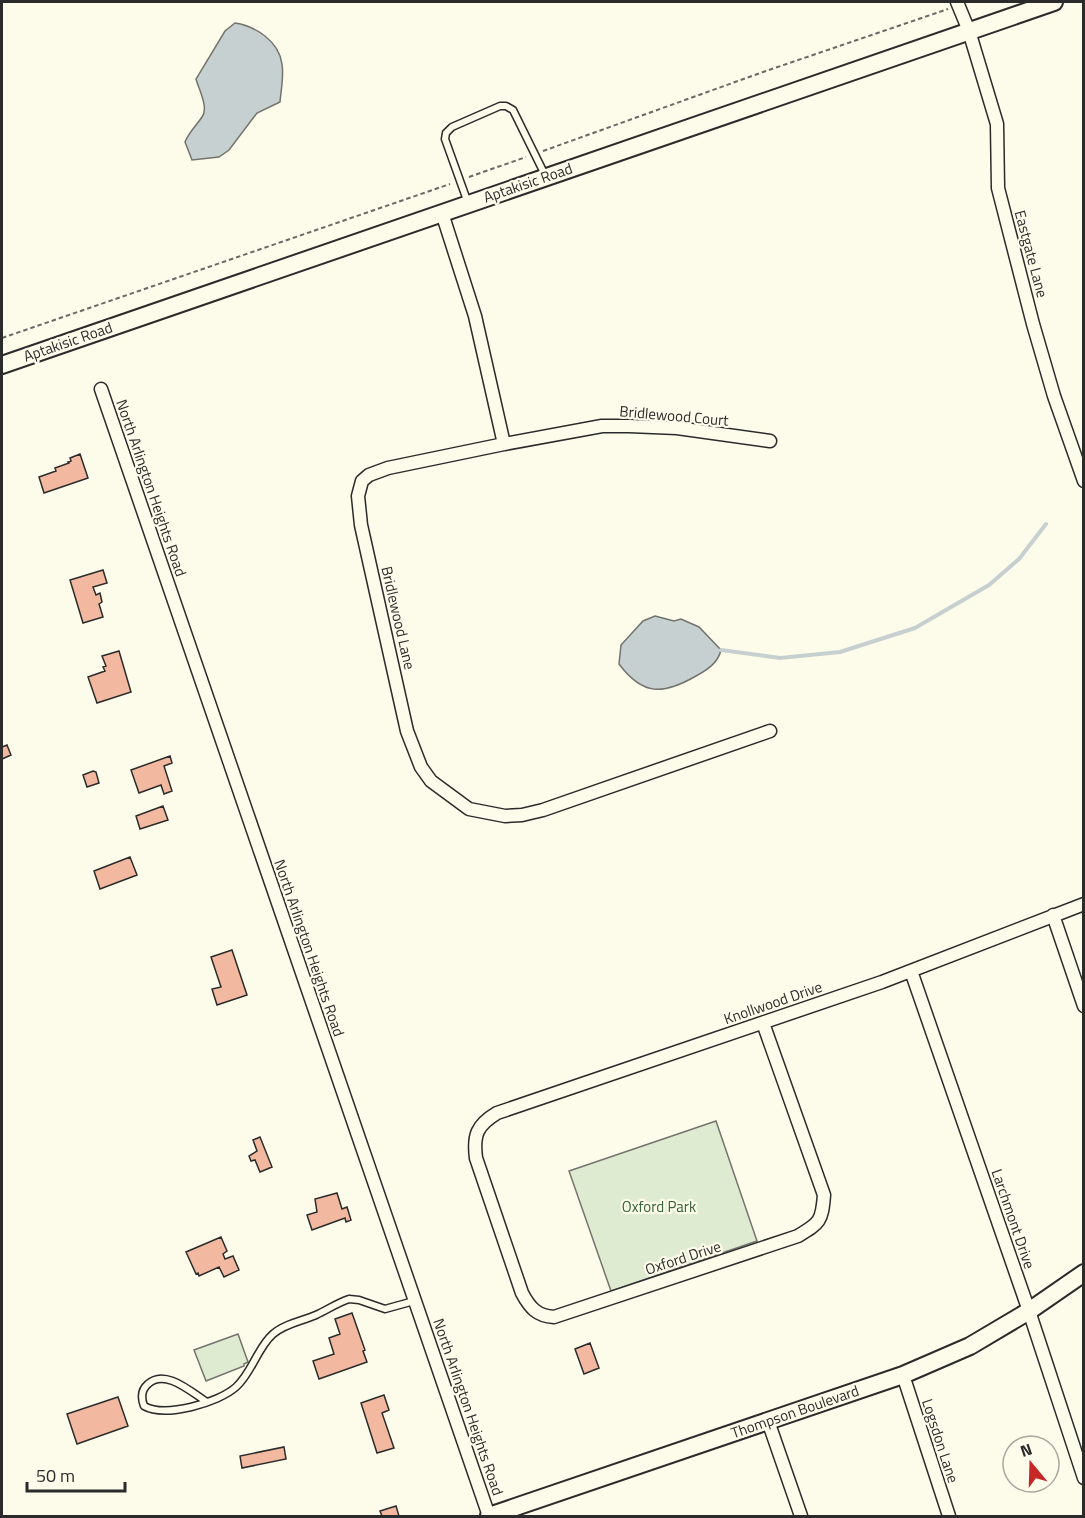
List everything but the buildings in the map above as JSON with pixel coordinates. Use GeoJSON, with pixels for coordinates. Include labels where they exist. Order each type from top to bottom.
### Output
{"type":"FeatureCollection","features":[{"type":"Feature","properties":{"kind":"main road","name":"Aptakisic Road"},"geometry":{"type":"LineString","coordinates":[[2,365],[1054,2]]}},
{"type":"Feature","properties":{"kind":"main road","name":"Thompson Boulevard"},"geometry":{"type":"LineString","coordinates":[[489,1516],[903,1375],[970,1346],[1029,1311],[1083,1273]]}},
{"type":"Feature","properties":{"kind":"street","name":"Eastgate Lane"},"geometry":{"type":"LineString","coordinates":[[958,3],[969,31],[997,124],[998,188],[1051,386],[1083,481]]}},
{"type":"Feature","properties":{"kind":"street"},"geometry":{"type":"LineString","coordinates":[[442,213],[475,316],[504,444]]}},
{"type":"Feature","properties":{"kind":"street","name":"North Arlington Heights Road"},"geometry":{"type":"LineString","coordinates":[[101,389],[489,1516]]}},
{"type":"Feature","properties":{"kind":"street","name":"Bridlewood Court"},"geometry":{"type":"LineString","coordinates":[[504,444],[602,426],[677,428],[770,441]]}},
{"type":"Feature","properties":{"kind":"street","name":"Bridlewood Lane"},"geometry":{"type":"LineString","coordinates":[[504,444],[388,468],[369,475],[362,481],[358,496],[362,525],[407,731],[421,767],[431,781],[469,809],[505,816],[522,815],[543,810],[770,731]]}},
{"type":"Feature","properties":{"kind":"street","name":"Knollwood Drive"},"geometry":{"type":"LineString","coordinates":[[477,1133],[483,1121],[497,1113],[911,971],[1083,904]]}},
{"type":"Feature","properties":{"kind":"street"},"geometry":{"type":"LineString","coordinates":[[1053,915],[1083,1006]]}},
{"type":"Feature","properties":{"kind":"street","name":"Larchmont Drive"},"geometry":{"type":"LineString","coordinates":[[911,971],[1029,1311],[1083,1478]]}},
{"type":"Feature","properties":{"kind":"street","name":"Oxford Drive"},"geometry":{"type":"LineString","coordinates":[[477,1133],[474,1145],[476,1158],[522,1293],[530,1308],[542,1316],[554,1317],[798,1236],[816,1226],[823,1212],[824,1195],[763,1023]]}},
{"type":"Feature","properties":{"kind":"street","name":"Logsdon Lane"},"geometry":{"type":"LineString","coordinates":[[903,1375],[949,1516]]}},
{"type":"Feature","properties":{"kind":"street"},"geometry":{"type":"LineString","coordinates":[[768,1421],[801,1516]]}},
{"type":"Feature","properties":{"kind":"lane"},"geometry":{"type":"LineString","coordinates":[[468,204],[445,140],[446,133],[500,106],[513,110],[546,177]]}},
{"type":"Feature","properties":{"kind":"lane"},"geometry":{"type":"LineString","coordinates":[[207,1402],[173,1381],[160,1378],[145,1387],[141,1398],[144,1406],[149,1409],[174,1410],[207,1402],[236,1387],[277,1331],[349,1299],[359,1300],[385,1310],[415,1300]]}},
{"type":"Feature","properties":{"kind":"path"},"geometry":{"type":"LineString","coordinates":[[2,338],[535,154],[958,3]]}},
{"type":"Feature","properties":{"kind":"green space","name":"Oxford Park"},"geometry":{"type":"Polygon","coordinates":[[[716,1121],[757,1241],[611,1291],[569,1171],[716,1121]]]}},
{"type":"Feature","properties":{"kind":"green space"},"geometry":{"type":"Polygon","coordinates":[[[238,1334],[248,1362],[244,1366],[206,1381],[194,1350],[238,1334]]]}},
{"type":"Feature","properties":{"kind":"shaded area"},"geometry":{"type":"Polygon","coordinates":[[[235,23],[258,31],[276,48],[283,69],[280,102],[257,113],[229,150],[219,157],[192,160],[185,142],[204,113],[203,99],[196,79],[225,31],[235,23]]]}},
{"type":"Feature","properties":{"kind":"shaded area"},"geometry":{"type":"Polygon","coordinates":[[[655,616],[674,621],[681,619],[699,627],[721,650],[712,666],[673,687],[654,689],[637,682],[619,664],[621,645],[643,621],[655,616]]]}},
{"type":"Feature","properties":{"kind":"waterway"},"geometry":{"type":"LineString","coordinates":[[721,650],[780,658],[840,652],[915,628],[989,585],[1019,559],[1046,524]]}}]}
